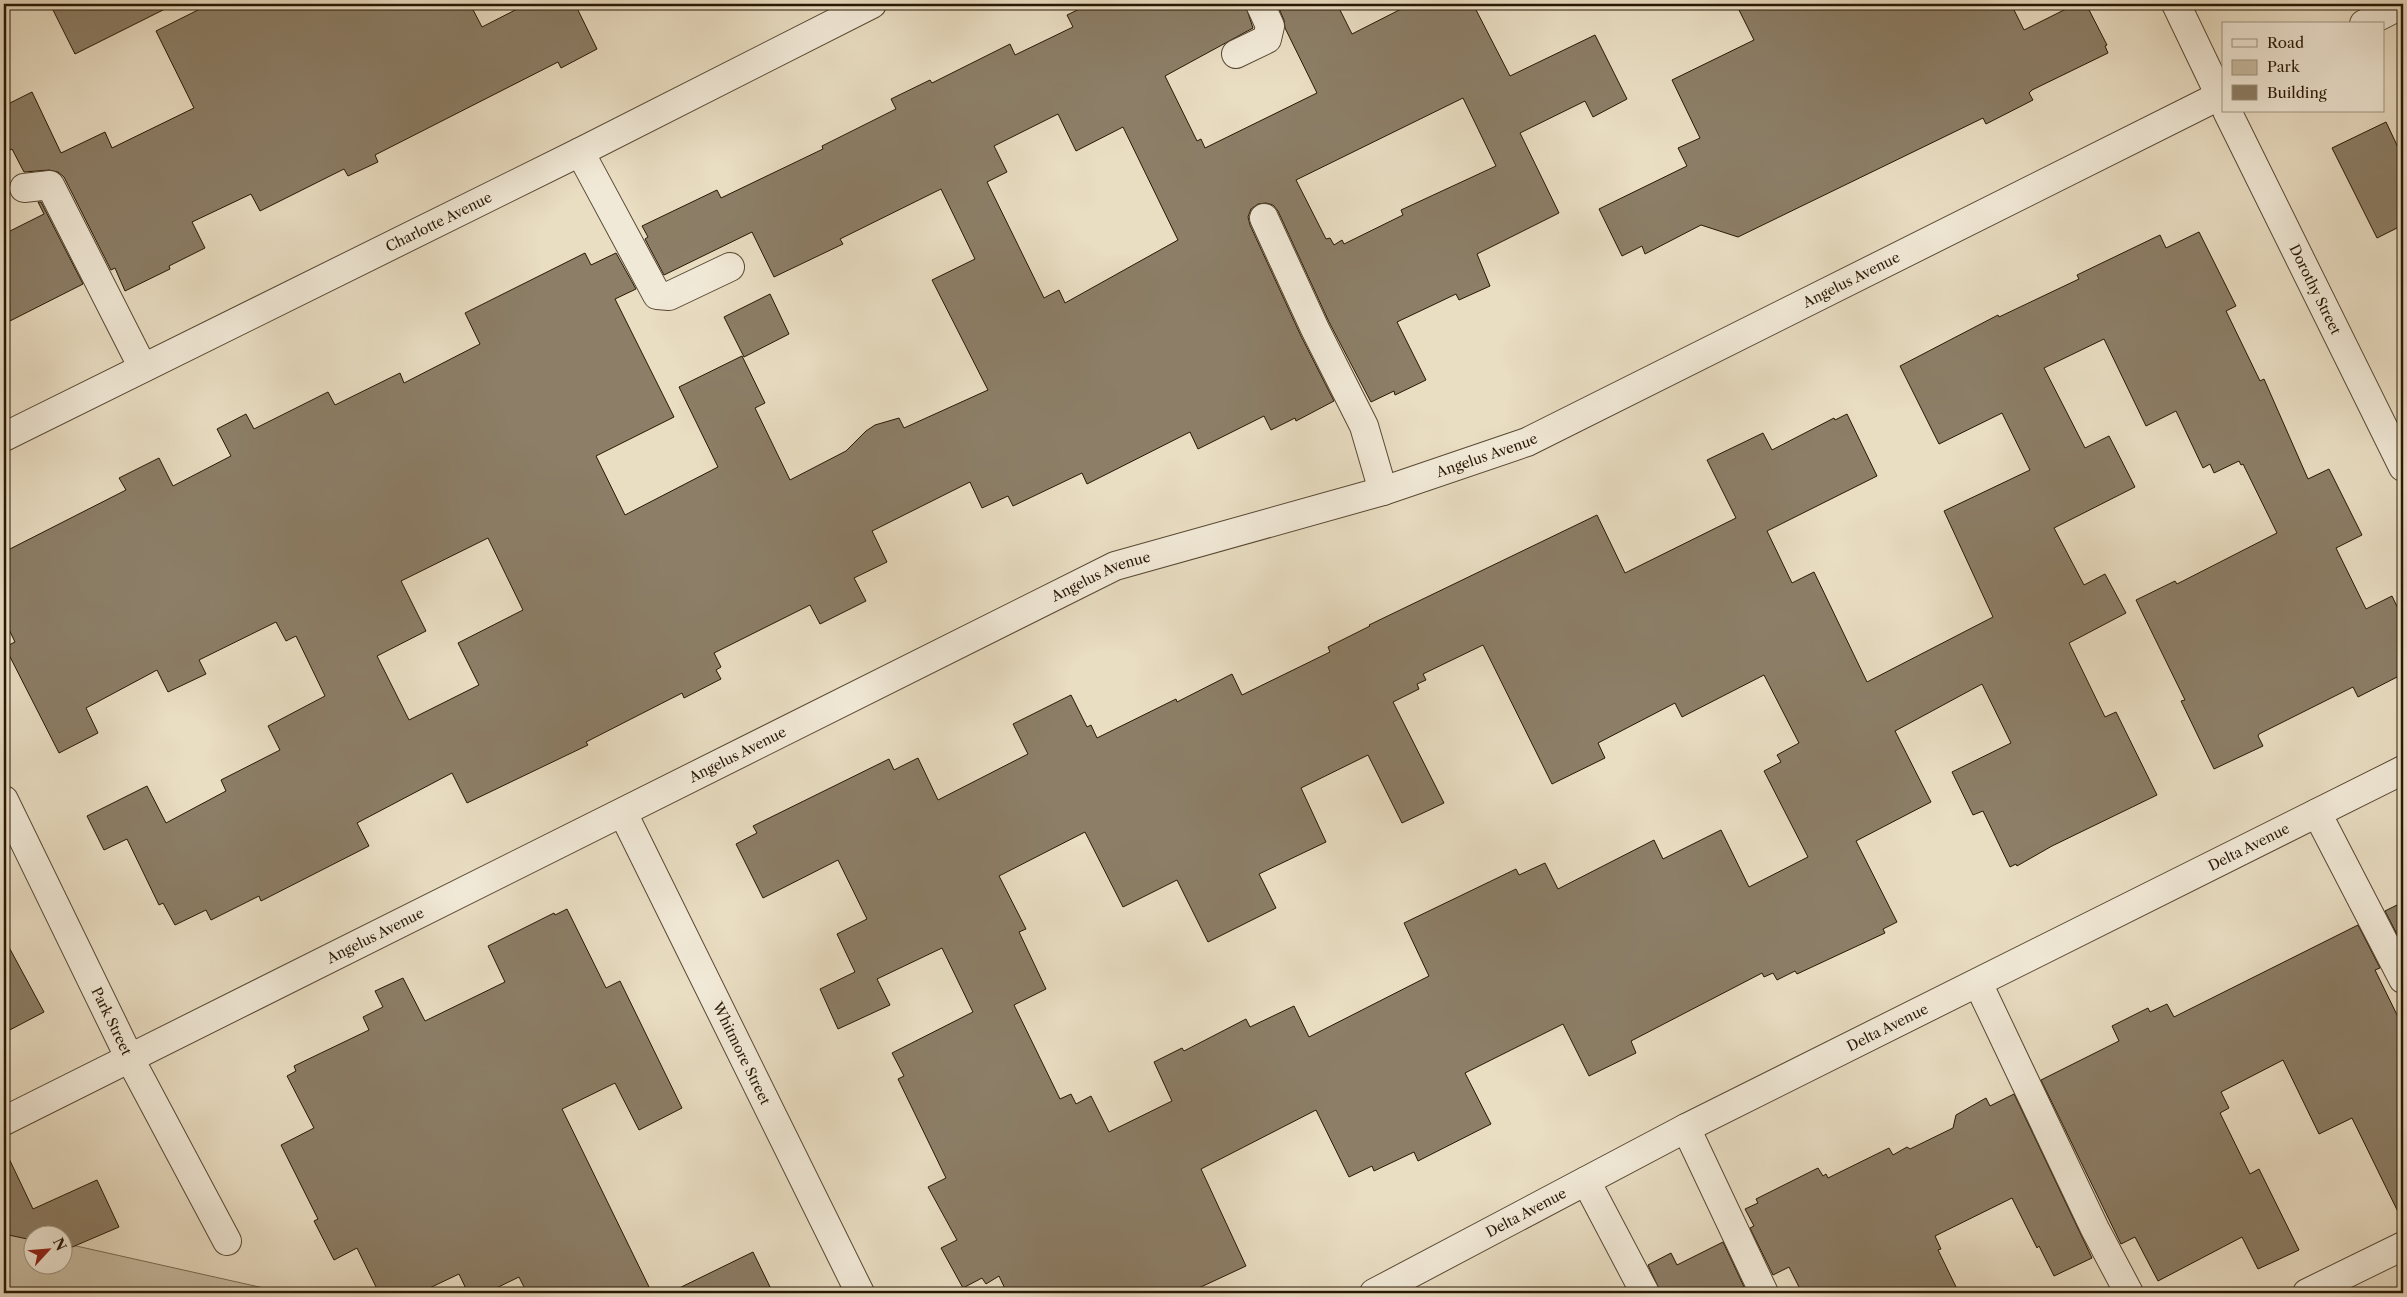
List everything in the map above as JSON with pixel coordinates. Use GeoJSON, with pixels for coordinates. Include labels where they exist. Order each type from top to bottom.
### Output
{"type":"FeatureCollection","features":[{"type":"Feature","properties":{"kind":"street","name":"Charlotte Avenue"},"geometry":{"type":"LineString","coordinates":[[4,437],[580,152],[872,4]]}},
{"type":"Feature","properties":{"kind":"street"},"geometry":{"type":"LineString","coordinates":[[1236,54],[1267,39],[1270,26],[1260,4]]}},
{"type":"Feature","properties":{"kind":"street","name":"Dorothy Street"},"geometry":{"type":"LineString","coordinates":[[2176,4],[2222,97]]}},
{"type":"Feature","properties":{"kind":"street"},"geometry":{"type":"LineString","coordinates":[[2368,22],[2403,4]]}},
{"type":"Feature","properties":{"kind":"street","name":"Angelus Avenue"},"geometry":{"type":"LineString","coordinates":[[4,1121],[1115,566],[1383,491],[1527,442],[2222,102]]}},
{"type":"Feature","properties":{"kind":"street","name":"Dorothy Street"},"geometry":{"type":"LineString","coordinates":[[2229,112],[2403,467]]}},
{"type":"Feature","properties":{"kind":"street"},"geometry":{"type":"LineString","coordinates":[[580,152],[657,295],[669,296],[730,267]]}},
{"type":"Feature","properties":{"kind":"street"},"geometry":{"type":"LineString","coordinates":[[24,188],[50,185],[143,368]]}},
{"type":"Feature","properties":{"kind":"street"},"geometry":{"type":"LineString","coordinates":[[1264,218],[1315,329],[1364,426],[1383,491]]}},
{"type":"Feature","properties":{"kind":"street","name":"Delta Avenue"},"geometry":{"type":"LineString","coordinates":[[1374,1293],[1686,1128],[2403,770]]}},
{"type":"Feature","properties":{"kind":"street","name":"Park Street"},"geometry":{"type":"LineString","coordinates":[[4,800],[129,1057],[227,1241]]}},
{"type":"Feature","properties":{"kind":"street","name":"Whitmore Street"},"geometry":{"type":"LineString","coordinates":[[623,813],[860,1293]]}},
{"type":"Feature","properties":{"kind":"street"},"geometry":{"type":"LineString","coordinates":[[2317,813],[2403,980]]}},
{"type":"Feature","properties":{"kind":"street"},"geometry":{"type":"LineString","coordinates":[[1978,983],[2095,1229],[2130,1293]]}},
{"type":"Feature","properties":{"kind":"street"},"geometry":{"type":"LineString","coordinates":[[1686,1128],[1764,1293]]}},
{"type":"Feature","properties":{"kind":"street"},"geometry":{"type":"LineString","coordinates":[[1586,1181],[1645,1293]]}},
{"type":"Feature","properties":{"kind":"street"},"geometry":{"type":"LineString","coordinates":[[2307,1293],[2403,1246]]}},
{"type":"Feature","properties":{"kind":"green space"},"geometry":{"type":"Polygon","coordinates":[[[4,1229],[22,1234],[22,1274],[72,1274],[72,1245],[286,1293],[4,1293],[4,1229]]]}},
{"type":"Feature","properties":{"kind":"building"},"geometry":{"type":"Polygon","coordinates":[[[50,4],[175,4],[75,54],[50,4]]]}},
{"type":"Feature","properties":{"kind":"building"},"geometry":{"type":"Polygon","coordinates":[[[210,4],[470,4],[482,27],[527,4],[575,4],[597,49],[561,68],[558,62],[375,155],[378,162],[348,176],[344,169],[260,211],[251,194],[192,222],[205,248],[169,266],[170,269],[125,291],[115,268],[111,270],[64,177],[58,172],[49,170],[24,172],[12,149],[4,153],[4,106],[32,92],[61,153],[105,132],[112,148],[194,108],[156,31],[210,4]]]}},
{"type":"Feature","properties":{"kind":"building"},"geometry":{"type":"Polygon","coordinates":[[[1090,4],[1245,4],[1253,28],[1165,76],[1197,141],[1201,139],[1205,148],[1317,93],[1285,28],[1284,20],[1277,4],[1337,4],[1352,34],[1411,4],[1473,4],[1510,76],[1595,35],[1627,99],[1593,117],[1585,101],[1520,133],[1559,213],[1477,254],[1490,286],[1459,300],[1456,294],[1397,322],[1426,380],[1395,395],[1394,391],[1371,402],[1329,322],[1278,211],[1273,205],[1266,203],[1258,204],[1251,209],[1248,217],[1250,225],[1301,336],[1334,401],[1296,421],[1295,418],[1271,430],[1264,416],[1198,449],[1190,432],[1087,484],[1082,473],[1013,506],[1008,496],[982,508],[970,482],[872,531],[887,562],[854,578],[866,601],[820,624],[810,605],[714,653],[721,667],[716,670],[721,679],[684,698],[682,693],[586,742],[588,745],[467,803],[452,773],[357,823],[369,846],[261,901],[259,896],[211,920],[206,910],[175,925],[163,903],[159,905],[127,839],[104,850],[87,816],[147,786],[166,823],[226,791],[221,780],[280,750],[268,726],[325,696],[296,636],[286,641],[276,622],[199,660],[206,674],[168,692],[157,670],[86,708],[98,733],[59,753],[5,647],[15,642],[4,619],[4,552],[126,490],[119,478],[159,458],[173,486],[231,456],[217,429],[246,414],[254,429],[328,392],[335,405],[400,373],[404,383],[480,344],[465,313],[585,253],[591,265],[616,253],[636,289],[615,299],[674,417],[596,456],[625,515],[718,467],[679,387],[742,356],[765,403],[755,408],[790,480],[846,451],[866,431],[875,425],[899,418],[904,428],[988,390],[932,280],[975,259],[941,189],[840,239],[843,244],[774,277],[752,232],[664,275],[645,239],[648,237],[642,226],[717,190],[721,198],[823,149],[822,146],[896,109],[891,99],[930,80],[932,83],[1010,44],[1015,55],[1073,27],[1067,15],[1090,4]],[[1463,98],[1296,180],[1326,239],[1330,238],[1334,245],[1342,240],[1344,244],[1403,215],[1401,210],[1496,166],[1463,98]],[[1058,114],[994,146],[1007,172],[987,182],[1044,298],[1059,290],[1065,303],[1178,240],[1123,127],[1076,151],[1058,114]],[[488,538],[401,581],[426,631],[377,656],[409,720],[479,685],[458,643],[523,610],[488,538]]]}},
{"type":"Feature","properties":{"kind":"building"},"geometry":{"type":"Polygon","coordinates":[[[1736,4],[2011,4],[2024,30],[2076,4],[2086,4],[2107,45],[2105,46],[2108,53],[2032,90],[2029,93],[2033,100],[1986,124],[1983,118],[1738,237],[1701,225],[1645,254],[1642,246],[1622,256],[1599,209],[1687,166],[1678,148],[1700,138],[1672,80],[1754,40],[1736,4]]]}},
{"type":"Feature","properties":{"kind":"building"},"geometry":{"type":"Polygon","coordinates":[[[2386,122],[2403,158],[2403,225],[2377,238],[2332,148],[2386,122]]]}},
{"type":"Feature","properties":{"kind":"building"},"geometry":{"type":"Polygon","coordinates":[[[38,202],[41,202],[83,284],[4,324],[4,234],[44,214],[38,202]]]}},
{"type":"Feature","properties":{"kind":"building"},"geometry":{"type":"Polygon","coordinates":[[[2199,232],[2236,306],[2226,311],[2260,381],[2264,379],[2308,479],[2329,469],[2362,535],[2336,548],[2366,609],[2392,596],[2403,619],[2403,674],[2358,697],[2353,687],[2259,734],[2258,736],[2263,746],[2214,769],[2181,701],[2185,700],[2136,600],[2175,581],[2177,584],[2277,533],[2243,464],[2241,465],[2239,461],[2214,473],[2210,464],[2203,468],[2176,411],[2146,426],[2104,339],[2044,368],[2085,448],[2109,436],[2135,487],[2054,528],[2084,585],[2105,574],[2126,613],[2069,643],[2105,717],[2116,712],[2157,795],[2052,846],[2017,866],[2016,864],[2010,867],[1983,811],[1973,815],[1952,772],[2011,743],[1982,684],[1895,731],[1931,802],[1856,841],[1897,922],[1883,929],[1885,933],[1797,974],[1795,971],[1777,980],[1773,973],[1764,977],[1762,973],[1631,1041],[1636,1053],[1589,1076],[1563,1024],[1465,1073],[1491,1124],[1418,1161],[1414,1152],[1374,1171],[1372,1166],[1349,1177],[1316,1110],[1201,1169],[1246,1266],[1188,1293],[1007,1293],[999,1276],[986,1284],[982,1278],[963,1288],[941,1248],[957,1240],[928,1187],[946,1178],[898,1079],[904,1076],[892,1053],[973,1012],[942,948],[877,979],[890,1005],[838,1029],[820,989],[855,972],[837,934],[867,919],[838,860],[763,898],[736,844],[757,833],[753,826],[889,759],[894,770],[918,758],[938,800],[1028,754],[1013,724],[1071,695],[1087,727],[1091,725],[1097,738],[1176,699],[1177,702],[1232,674],[1242,695],[1330,652],[1328,647],[1369,625],[1597,515],[1625,573],[1736,518],[1707,460],[1763,433],[1772,450],[1834,418],[1835,420],[1847,414],[1877,476],[1767,531],[1792,583],[1814,572],[1867,682],[1993,617],[1944,511],[2030,470],[2002,413],[1939,444],[1900,366],[1998,315],[1999,317],[2079,279],[2077,275],[2160,235],[2166,248],[2199,232]],[[1483,645],[1423,674],[1426,680],[1417,684],[1419,689],[1393,702],[1444,803],[1402,823],[1368,755],[1301,788],[1326,842],[1259,874],[1276,908],[1208,942],[1177,880],[1123,907],[1085,832],[999,876],[1026,929],[1019,932],[1046,989],[1014,1005],[1060,1099],[1071,1094],[1076,1104],[1091,1096],[1109,1132],[1172,1101],[1154,1062],[1182,1048],[1184,1051],[1246,1019],[1250,1027],[1294,1006],[1309,1037],[1429,976],[1404,923],[1516,869],[1519,875],[1545,863],[1558,889],[1654,840],[1663,859],[1721,830],[1749,887],[1808,857],[1764,771],[1781,762],[1777,755],[1799,743],[1764,675],[1682,717],[1675,703],[1598,743],[1605,758],[1552,784],[1483,645]]]}},
{"type":"Feature","properties":{"kind":"building"},"geometry":{"type":"Polygon","coordinates":[[[770,294],[789,334],[744,357],[724,317],[770,294]]]}},
{"type":"Feature","properties":{"kind":"building"},"geometry":{"type":"Polygon","coordinates":[[[2403,902],[2403,946],[2385,911],[2403,902]]]}},
{"type":"Feature","properties":{"kind":"building"},"geometry":{"type":"Polygon","coordinates":[[[567,909],[606,988],[620,981],[682,1108],[639,1130],[615,1083],[562,1109],[652,1293],[527,1293],[519,1277],[486,1293],[468,1293],[459,1274],[419,1293],[379,1293],[357,1248],[334,1260],[314,1221],[318,1219],[281,1145],[314,1128],[287,1076],[296,1071],[294,1066],[369,1030],[363,1017],[383,1007],[375,991],[403,978],[425,1021],[505,982],[488,946],[554,913],[555,915],[567,909]]]}},
{"type":"Feature","properties":{"kind":"building"},"geometry":{"type":"Polygon","coordinates":[[[2358,925],[2380,968],[2375,970],[2403,1027],[2403,1222],[2352,1118],[2319,1134],[2283,1060],[2221,1092],[2229,1108],[2220,1113],[2250,1174],[2259,1169],[2299,1250],[2258,1269],[2242,1237],[2158,1281],[2135,1237],[2121,1244],[2041,1080],[2119,1041],[2112,1026],[2148,1008],[2150,1012],[2167,1004],[2174,1017],[2358,925]]]}},
{"type":"Feature","properties":{"kind":"building"},"geometry":{"type":"Polygon","coordinates":[[[4,938],[44,1012],[4,1033],[4,938]]]}},
{"type":"Feature","properties":{"kind":"building"},"geometry":{"type":"Polygon","coordinates":[[[2014,1094],[2092,1258],[2054,1276],[2039,1246],[2037,1248],[2012,1198],[1935,1236],[1941,1249],[1938,1250],[1959,1293],[1802,1293],[1789,1267],[1773,1275],[1750,1228],[1754,1226],[1745,1209],[1758,1203],[1756,1199],[1818,1168],[1823,1176],[1826,1174],[1828,1178],[1889,1148],[1893,1155],[1907,1147],[1910,1149],[1953,1128],[1956,1115],[1986,1098],[1990,1106],[2014,1094]]]}},
{"type":"Feature","properties":{"kind":"building"},"geometry":{"type":"Polygon","coordinates":[[[4,1148],[33,1209],[97,1180],[119,1227],[72,1247],[72,1224],[22,1224],[22,1238],[4,1234],[4,1148]]]}},
{"type":"Feature","properties":{"kind":"building"},"geometry":{"type":"Polygon","coordinates":[[[1723,1242],[1745,1289],[1736,1293],[1661,1293],[1648,1265],[1671,1253],[1677,1265],[1723,1242]]]}},
{"type":"Feature","properties":{"kind":"building"},"geometry":{"type":"Polygon","coordinates":[[[753,1252],[773,1293],[669,1293],[753,1252]]]}}]}
